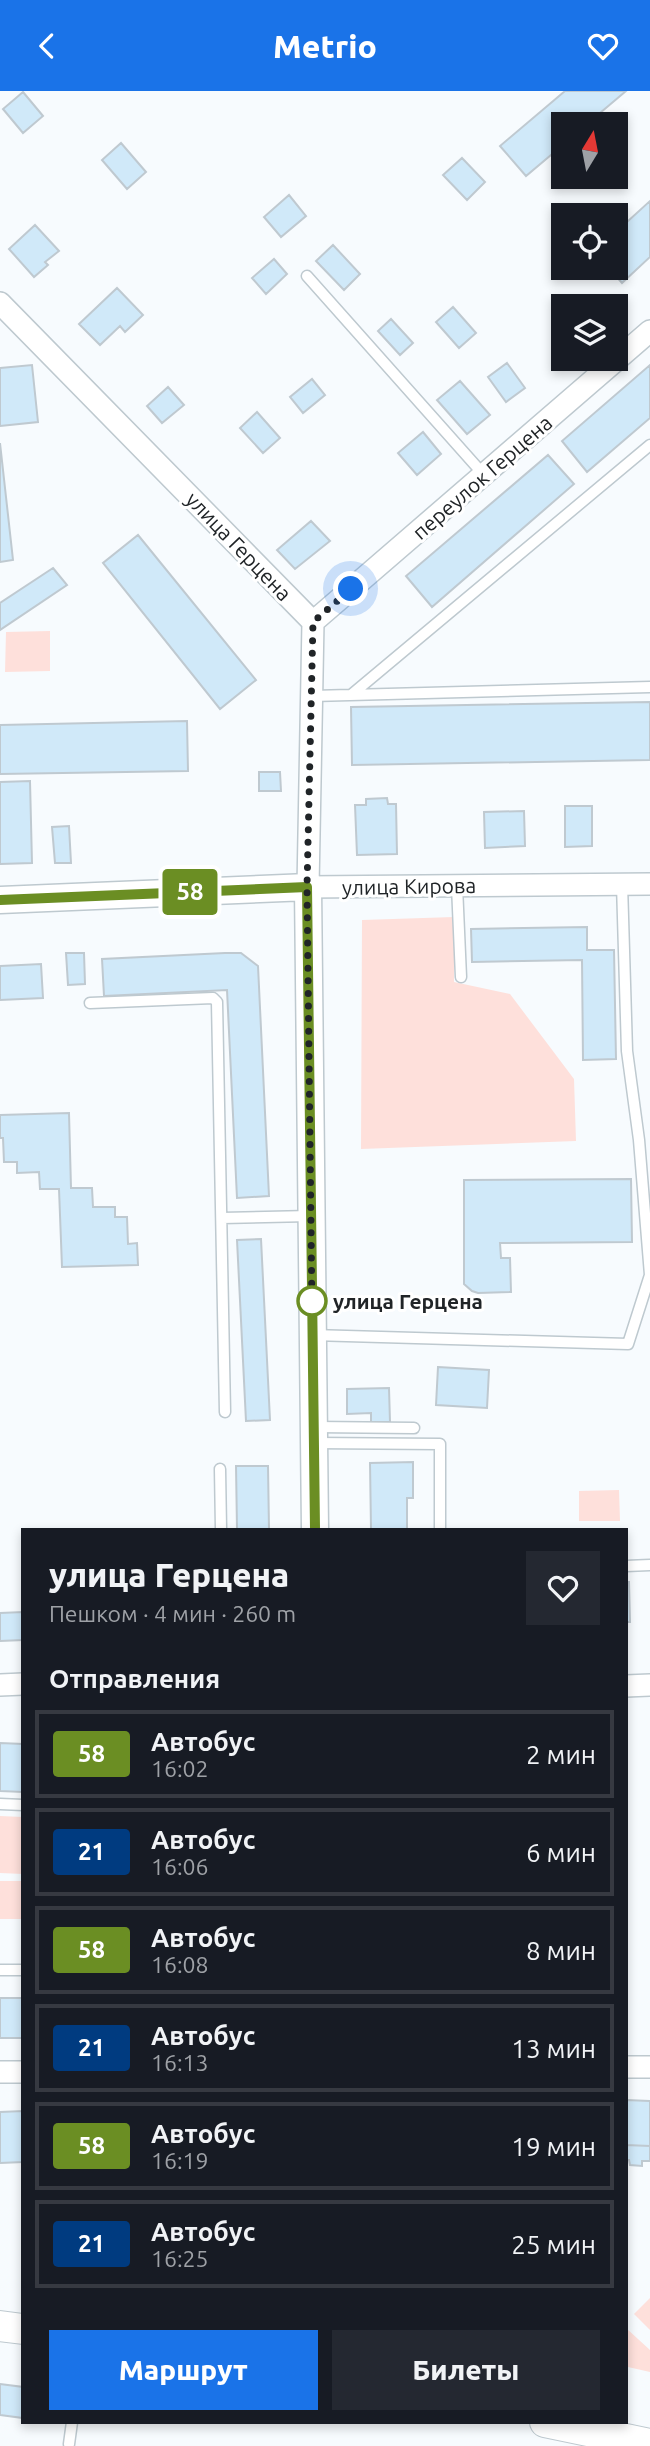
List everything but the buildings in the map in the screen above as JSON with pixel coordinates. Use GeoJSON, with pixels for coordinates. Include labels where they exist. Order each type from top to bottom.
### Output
{"type":"FeatureCollection","features":[{"type":"Feature","properties":{"kind":"main road"},"geometry":{"type":"LineString","coordinates":[[0,2326],[21,2329]]}},
{"type":"Feature","properties":{"kind":"main road"},"geometry":{"type":"LineString","coordinates":[[555,2424],[650,2444]]}},
{"type":"Feature","properties":{"kind":"street","name":"улица Герцена"},"geometry":{"type":"LineString","coordinates":[[0,303],[313,622]]}},
{"type":"Feature","properties":{"kind":"street","name":"переулок Герцена"},"geometry":{"type":"LineString","coordinates":[[313,622],[650,331]]}},
{"type":"Feature","properties":{"kind":"street"},"geometry":{"type":"LineString","coordinates":[[313,622],[307,887],[315,1528]]}},
{"type":"Feature","properties":{"kind":"street","name":"улица Кирова"},"geometry":{"type":"LineString","coordinates":[[0,900],[307,887],[650,884]]}},
{"type":"Feature","properties":{"kind":"street"},"geometry":{"type":"LineString","coordinates":[[0,1685],[21,1684]]}},
{"type":"Feature","properties":{"kind":"street"},"geometry":{"type":"LineString","coordinates":[[628,1686],[650,1685]]}},
{"type":"Feature","properties":{"kind":"street"},"geometry":{"type":"LineString","coordinates":[[628,2067],[650,2067]]}},
{"type":"Feature","properties":{"kind":"street"},"geometry":{"type":"LineString","coordinates":[[0,2072],[21,2072]]}},
{"type":"Feature","properties":{"kind":"lane"},"geometry":{"type":"LineString","coordinates":[[307,276],[484,475]]}},
{"type":"Feature","properties":{"kind":"lane"},"geometry":{"type":"LineString","coordinates":[[351,695],[650,445]]}},
{"type":"Feature","properties":{"kind":"lane"},"geometry":{"type":"LineString","coordinates":[[312,696],[650,687]]}},
{"type":"Feature","properties":{"kind":"lane"},"geometry":{"type":"LineString","coordinates":[[313,1335],[628,1344],[650,1275],[639,1140],[627,1051],[622,884]]}},
{"type":"Feature","properties":{"kind":"lane"},"geometry":{"type":"LineString","coordinates":[[457,886],[461,977]]}},
{"type":"Feature","properties":{"kind":"lane"},"geometry":{"type":"LineString","coordinates":[[90,1003],[216,999],[225,1412]]}},
{"type":"Feature","properties":{"kind":"lane"},"geometry":{"type":"LineString","coordinates":[[222,1218],[311,1216]]}},
{"type":"Feature","properties":{"kind":"lane"},"geometry":{"type":"LineString","coordinates":[[314,1435],[414,1428]]}},
{"type":"Feature","properties":{"kind":"lane"},"geometry":{"type":"LineString","coordinates":[[314,1435],[440,1444],[440,1528]]}},
{"type":"Feature","properties":{"kind":"lane"},"geometry":{"type":"LineString","coordinates":[[220,1469],[221,1528]]}},
{"type":"Feature","properties":{"kind":"lane"},"geometry":{"type":"LineString","coordinates":[[628,1566],[650,1565]]}},
{"type":"Feature","properties":{"kind":"lane"},"geometry":{"type":"LineString","coordinates":[[0,1804],[21,1805]]}},
{"type":"Feature","properties":{"kind":"lane"},"geometry":{"type":"LineString","coordinates":[[0,1970],[21,1970]]}},
{"type":"Feature","properties":{"kind":"lane"},"geometry":{"type":"LineString","coordinates":[[69,2444],[72,2424]]}},
{"type":"Feature","properties":{"kind":"shaded area"},"geometry":{"type":"Polygon","coordinates":[[[50,631],[50,671],[5,672],[6,632],[50,631]]]}},
{"type":"Feature","properties":{"kind":"shaded area"},"geometry":{"type":"Polygon","coordinates":[[[454,917],[454,982],[510,994],[574,1079],[576,1141],[361,1149],[362,920],[454,917]]]}},
{"type":"Feature","properties":{"kind":"shaded area"},"geometry":{"type":"Polygon","coordinates":[[[619,1490],[620,1521],[579,1521],[579,1491],[619,1490]]]}},
{"type":"Feature","properties":{"kind":"shaded area"},"geometry":{"type":"Polygon","coordinates":[[[0,1816],[21,1817],[21,1874],[0,1873],[0,1816]]]}},
{"type":"Feature","properties":{"kind":"shaded area"},"geometry":{"type":"Polygon","coordinates":[[[0,1881],[21,1881],[21,1919],[0,1919],[0,1881]]]}},
{"type":"Feature","properties":{"kind":"shaded area"},"geometry":{"type":"Polygon","coordinates":[[[650,2298],[650,2330],[634,2314],[650,2298]]]}},
{"type":"Feature","properties":{"kind":"shaded area"},"geometry":{"type":"Polygon","coordinates":[[[628,2330],[650,2350],[650,2372],[628,2367],[628,2330]]]}},
{"type":"Feature","properties":{"kind":"bus line","name":"58"},"geometry":{"type":"LineString","coordinates":[[0,900],[307,887],[315,1528]]}},
{"type":"Feature","properties":{"kind":"place","name":"улица Герцена"},"geometry":{"type":"Point","coordinates":[312,1301]}},
{"type":"Feature","properties":{"kind":"route"},"geometry":{"type":"LineString","coordinates":[[312,1301],[312,1311],[307,887],[313,622],[351,589]]}}]}
